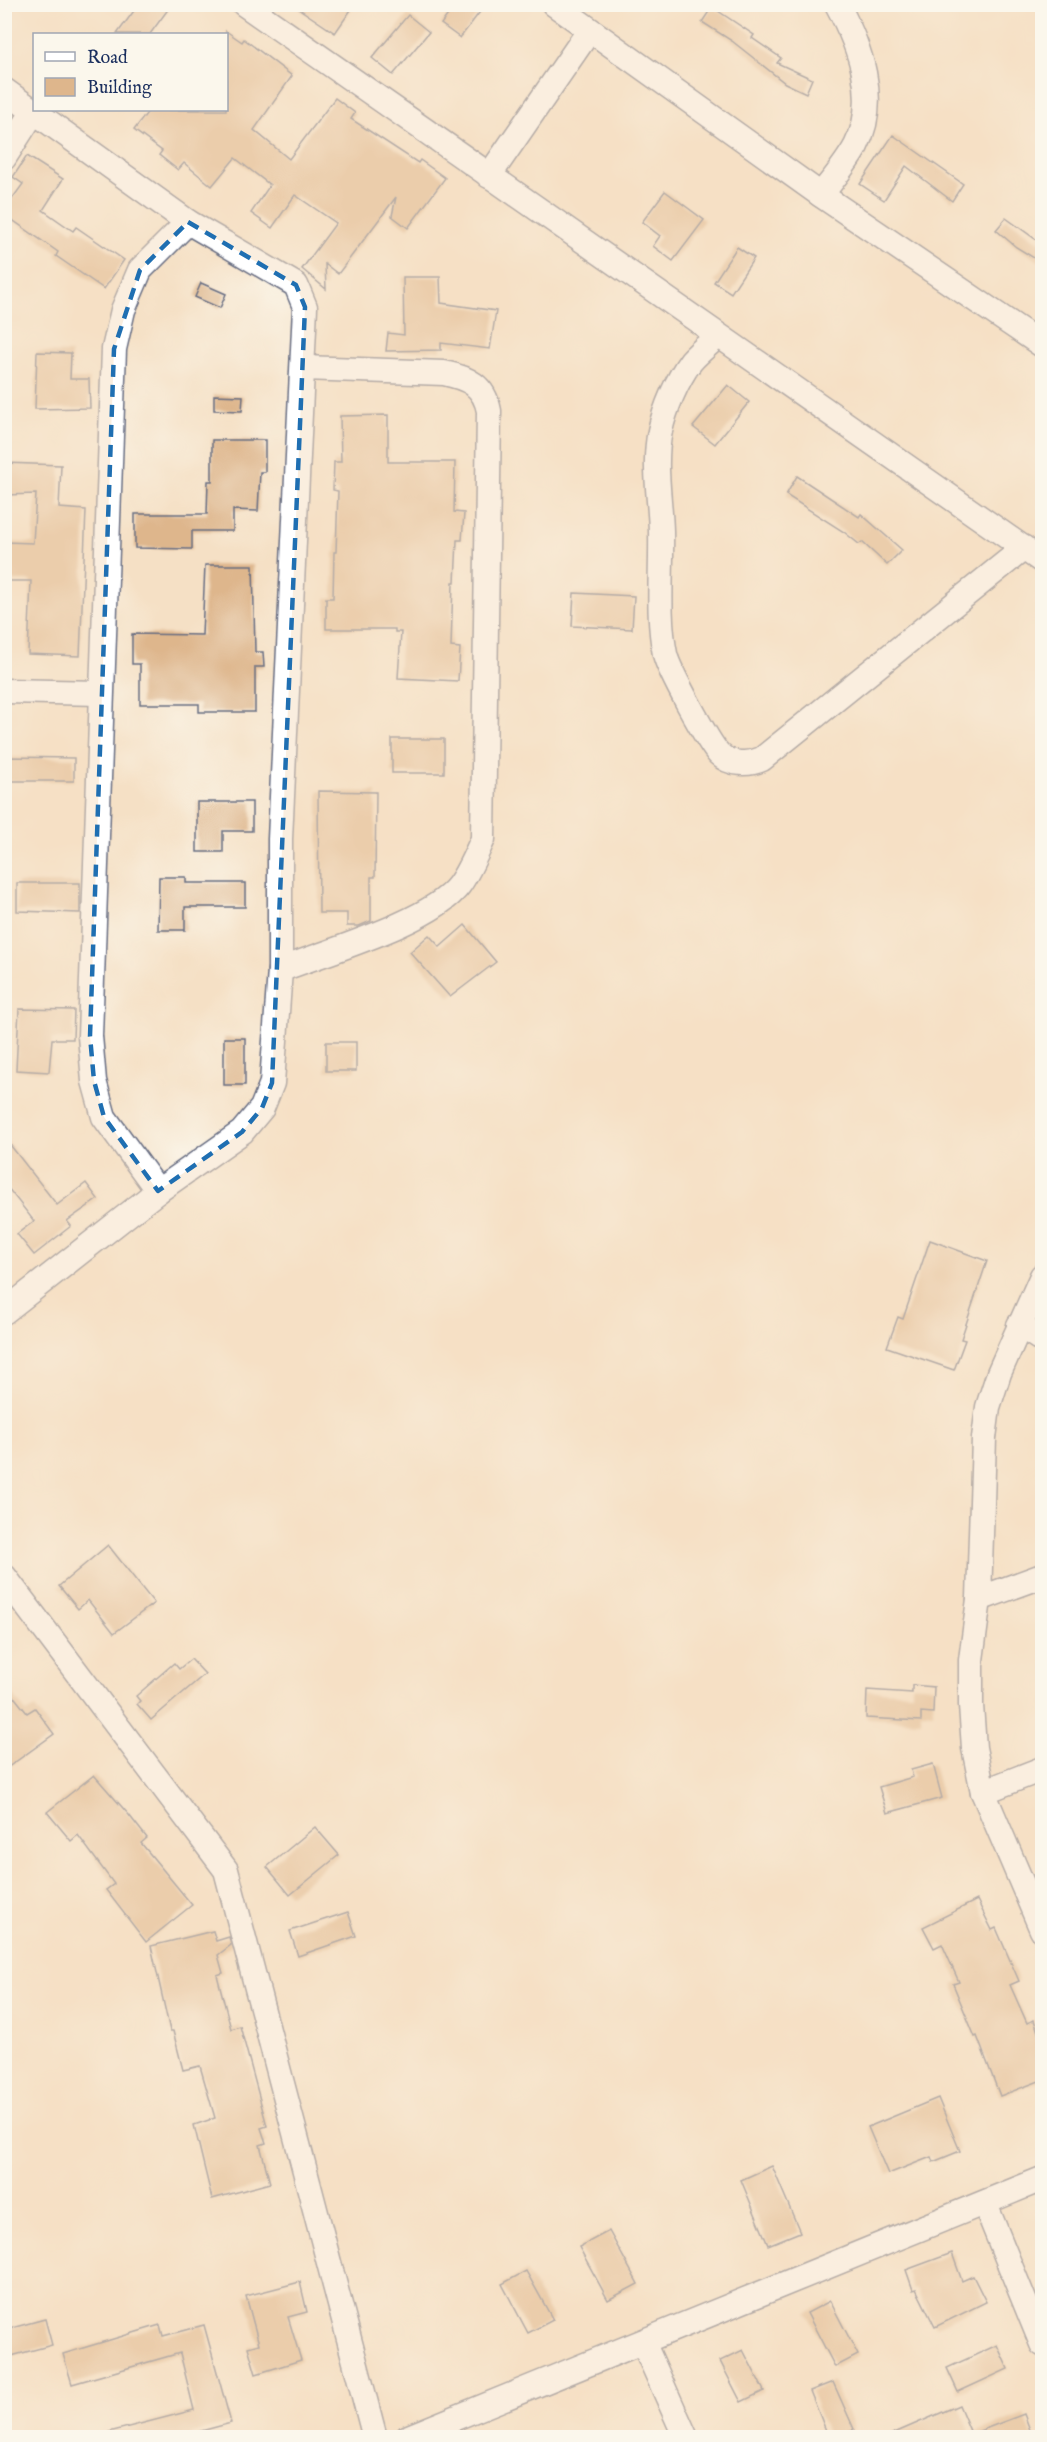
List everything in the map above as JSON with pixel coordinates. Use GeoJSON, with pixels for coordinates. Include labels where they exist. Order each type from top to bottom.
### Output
{"type":"FeatureCollection","features":[{"type":"Feature","properties":{"kind":"street"},"geometry":{"type":"LineString","coordinates":[[244,4],[1033,554],[762,759],[751,764],[733,761],[720,755],[689,705],[665,656],[661,615],[661,531],[656,453],[660,429],[672,396],[691,361],[718,336]]}},
{"type":"Feature","properties":{"kind":"street"},"geometry":{"type":"LineString","coordinates":[[554,4],[821,195],[1042,345]]}},
{"type":"Feature","properties":{"kind":"street"},"geometry":{"type":"LineString","coordinates":[[821,195],[856,146],[868,114],[865,79],[854,42],[837,4]]}},
{"type":"Feature","properties":{"kind":"street"},"geometry":{"type":"LineString","coordinates":[[489,176],[589,31]]}},
{"type":"Feature","properties":{"kind":"street"},"geometry":{"type":"LineString","coordinates":[[4,90],[33,110]]}},
{"type":"Feature","properties":{"kind":"street"},"geometry":{"type":"LineString","coordinates":[[4,158],[34,111],[188,222],[296,285],[305,307],[280,839],[280,970],[272,1083],[262,1108],[242,1132],[8,1302]]}},
{"type":"Feature","properties":{"kind":"street"},"geometry":{"type":"LineString","coordinates":[[158,1191],[105,1117],[94,1081],[90,1036],[100,693],[114,350],[123,310],[140,270],[188,222]]}},
{"type":"Feature","properties":{"kind":"street"},"geometry":{"type":"LineString","coordinates":[[280,970],[393,926],[435,906],[459,886],[483,839],[489,411],[486,397],[466,377],[444,373],[303,368]]}},
{"type":"Feature","properties":{"kind":"street"},"geometry":{"type":"LineString","coordinates":[[4,691],[100,693]]}},
{"type":"Feature","properties":{"kind":"street"},"geometry":{"type":"LineString","coordinates":[[1042,1276],[1019,1325],[988,1407],[984,1438],[979,1599],[971,1660],[970,1705],[974,1748],[983,1792],[1042,1930]]}},
{"type":"Feature","properties":{"kind":"street"},"geometry":{"type":"LineString","coordinates":[[1019,1325],[1042,1340]]}},
{"type":"Feature","properties":{"kind":"street"},"geometry":{"type":"LineString","coordinates":[[4,1576],[226,1870],[375,2438]]}},
{"type":"Feature","properties":{"kind":"street"},"geometry":{"type":"LineString","coordinates":[[979,1599],[1042,1576]]}},
{"type":"Feature","properties":{"kind":"street"},"geometry":{"type":"LineString","coordinates":[[983,1792],[1042,1769]]}},
{"type":"Feature","properties":{"kind":"street"},"geometry":{"type":"LineString","coordinates":[[406,2438],[986,2204],[1042,2179]]}},
{"type":"Feature","properties":{"kind":"street"},"geometry":{"type":"LineString","coordinates":[[986,2204],[1042,2344]]}},
{"type":"Feature","properties":{"kind":"street"},"geometry":{"type":"LineString","coordinates":[[643,2342],[686,2438]]}},
{"type":"Feature","properties":{"kind":"highlighted area"},"geometry":{"type":"Polygon","coordinates":[[[188,222],[296,285],[305,307],[272,1083],[262,1108],[242,1132],[158,1191],[104,1117],[94,1081],[90,1036],[114,349],[140,270],[188,222]]]}},
{"type":"Feature","properties":{"kind":"building"},"geometry":{"type":"Polygon","coordinates":[[[139,4],[172,4],[151,33],[118,33],[139,4]]]}},
{"type":"Feature","properties":{"kind":"building"},"geometry":{"type":"Polygon","coordinates":[[[292,4],[355,4],[335,33],[292,4]]]}},
{"type":"Feature","properties":{"kind":"building"},"geometry":{"type":"Polygon","coordinates":[[[456,4],[486,4],[460,38],[441,24],[456,4]]]}},
{"type":"Feature","properties":{"kind":"building"},"geometry":{"type":"Polygon","coordinates":[[[712,7],[754,35],[752,38],[781,58],[777,63],[812,79],[806,93],[785,83],[732,41],[702,22],[712,7]]]}},
{"type":"Feature","properties":{"kind":"building"},"geometry":{"type":"Polygon","coordinates":[[[408,15],[429,32],[393,75],[372,58],[408,15]]]}},
{"type":"Feature","properties":{"kind":"building"},"geometry":{"type":"Polygon","coordinates":[[[226,31],[242,42],[244,39],[292,76],[254,130],[289,159],[335,98],[355,113],[351,119],[418,163],[420,160],[445,178],[408,228],[392,216],[396,197],[338,274],[325,264],[326,289],[302,269],[336,223],[295,195],[272,228],[251,213],[270,185],[235,158],[212,186],[184,163],[178,170],[159,155],[162,151],[134,130],[148,111],[228,111],[228,33],[226,31]]]}},
{"type":"Feature","properties":{"kind":"building"},"geometry":{"type":"Polygon","coordinates":[[[893,135],[963,184],[952,201],[906,166],[884,200],[860,184],[893,135]]]}},
{"type":"Feature","properties":{"kind":"building"},"geometry":{"type":"Polygon","coordinates":[[[27,156],[63,179],[43,210],[73,231],[76,227],[124,260],[104,289],[56,256],[58,252],[4,214],[4,210],[23,184],[13,177],[27,156]]]}},
{"type":"Feature","properties":{"kind":"building"},"geometry":{"type":"Polygon","coordinates":[[[665,191],[704,220],[673,261],[653,246],[660,236],[642,222],[665,191]]]}},
{"type":"Feature","properties":{"kind":"building"},"geometry":{"type":"Polygon","coordinates":[[[1006,218],[1042,244],[1042,263],[1016,247],[996,230],[1006,218]]]}},
{"type":"Feature","properties":{"kind":"building"},"geometry":{"type":"Polygon","coordinates":[[[737,247],[754,258],[731,293],[714,282],[737,247]]]}},
{"type":"Feature","properties":{"kind":"building"},"geometry":{"type":"Polygon","coordinates":[[[403,277],[440,277],[441,303],[496,311],[490,349],[441,343],[441,350],[386,351],[388,333],[404,335],[403,277]]]}},
{"type":"Feature","properties":{"kind":"building"},"geometry":{"type":"Polygon","coordinates":[[[201,283],[226,294],[220,308],[195,297],[201,283]]]}},
{"type":"Feature","properties":{"kind":"building"},"geometry":{"type":"Polygon","coordinates":[[[37,352],[71,353],[70,379],[89,379],[90,408],[35,409],[37,352]]]}},
{"type":"Feature","properties":{"kind":"building"},"geometry":{"type":"Polygon","coordinates":[[[728,385],[749,402],[715,444],[693,427],[728,385]]]}},
{"type":"Feature","properties":{"kind":"building"},"geometry":{"type":"Polygon","coordinates":[[[214,395],[243,396],[242,411],[214,410],[214,395]]]}},
{"type":"Feature","properties":{"kind":"building"},"geometry":{"type":"Polygon","coordinates":[[[388,415],[388,462],[455,462],[454,512],[464,513],[462,540],[457,540],[455,582],[453,582],[451,647],[460,648],[458,681],[398,678],[401,632],[395,632],[395,629],[326,629],[326,598],[333,598],[338,491],[333,490],[334,462],[341,462],[340,416],[388,415]]]}},
{"type":"Feature","properties":{"kind":"building"},"geometry":{"type":"Polygon","coordinates":[[[212,440],[265,440],[265,472],[260,472],[258,511],[233,510],[233,531],[192,531],[192,549],[135,548],[135,514],[207,514],[208,481],[212,481],[212,440]]]}},
{"type":"Feature","properties":{"kind":"building"},"geometry":{"type":"Polygon","coordinates":[[[4,463],[61,465],[59,508],[86,510],[80,656],[28,654],[31,581],[4,581],[4,542],[33,543],[36,494],[4,495],[4,463]]]}},
{"type":"Feature","properties":{"kind":"building"},"geometry":{"type":"Polygon","coordinates":[[[797,476],[859,517],[861,514],[902,550],[887,565],[862,542],[859,544],[786,495],[797,476]]]}},
{"type":"Feature","properties":{"kind":"building"},"geometry":{"type":"Polygon","coordinates":[[[205,565],[253,565],[255,652],[263,652],[264,667],[255,667],[255,712],[199,712],[199,704],[140,704],[140,664],[132,664],[132,634],[202,635],[205,565]]]}},
{"type":"Feature","properties":{"kind":"building"},"geometry":{"type":"Polygon","coordinates":[[[574,593],[634,596],[632,629],[572,626],[574,593]]]}},
{"type":"Feature","properties":{"kind":"building"},"geometry":{"type":"Polygon","coordinates":[[[392,739],[444,739],[444,773],[392,773],[392,739]]]}},
{"type":"Feature","properties":{"kind":"building"},"geometry":{"type":"Polygon","coordinates":[[[4,757],[74,758],[74,781],[4,781],[4,757]]]}},
{"type":"Feature","properties":{"kind":"building"},"geometry":{"type":"Polygon","coordinates":[[[318,791],[376,792],[375,877],[371,877],[371,921],[359,926],[347,926],[347,913],[319,913],[318,791]]]}},
{"type":"Feature","properties":{"kind":"building"},"geometry":{"type":"Polygon","coordinates":[[[197,802],[252,802],[252,831],[223,831],[223,852],[197,852],[197,802]]]}},
{"type":"Feature","properties":{"kind":"building"},"geometry":{"type":"Polygon","coordinates":[[[159,877],[186,877],[186,883],[245,883],[245,907],[185,907],[185,930],[158,930],[159,877]]]}},
{"type":"Feature","properties":{"kind":"building"},"geometry":{"type":"Polygon","coordinates":[[[17,883],[80,883],[80,913],[17,911],[17,883]]]}},
{"type":"Feature","properties":{"kind":"building"},"geometry":{"type":"Polygon","coordinates":[[[465,925],[496,962],[450,997],[410,952],[429,935],[440,947],[465,925]]]}},
{"type":"Feature","properties":{"kind":"building"},"geometry":{"type":"Polygon","coordinates":[[[19,1009],[74,1010],[73,1039],[52,1039],[49,1072],[16,1070],[19,1009]]]}},
{"type":"Feature","properties":{"kind":"building"},"geometry":{"type":"Polygon","coordinates":[[[224,1038],[245,1038],[245,1085],[224,1085],[224,1038]]]}},
{"type":"Feature","properties":{"kind":"building"},"geometry":{"type":"Polygon","coordinates":[[[326,1042],[356,1042],[356,1071],[326,1071],[326,1042]]]}},
{"type":"Feature","properties":{"kind":"building"},"geometry":{"type":"Polygon","coordinates":[[[4,1137],[57,1205],[86,1183],[98,1199],[67,1221],[71,1226],[34,1255],[17,1234],[34,1221],[4,1183],[4,1137]]]}},
{"type":"Feature","properties":{"kind":"building"},"geometry":{"type":"Polygon","coordinates":[[[930,1240],[987,1261],[961,1339],[965,1340],[954,1370],[887,1347],[898,1317],[903,1319],[930,1240]]]}},
{"type":"Feature","properties":{"kind":"building"},"geometry":{"type":"Polygon","coordinates":[[[108,1545],[154,1603],[114,1633],[88,1600],[78,1609],[59,1586],[108,1545]]]}},
{"type":"Feature","properties":{"kind":"building"},"geometry":{"type":"Polygon","coordinates":[[[191,1659],[205,1674],[151,1720],[137,1704],[140,1701],[136,1696],[174,1663],[179,1669],[191,1659]]]}},
{"type":"Feature","properties":{"kind":"building"},"geometry":{"type":"Polygon","coordinates":[[[4,1684],[27,1713],[35,1708],[54,1734],[4,1770],[4,1684]]]}},
{"type":"Feature","properties":{"kind":"building"},"geometry":{"type":"Polygon","coordinates":[[[912,1685],[934,1687],[933,1713],[921,1712],[921,1721],[866,1718],[867,1690],[912,1693],[912,1685]]]}},
{"type":"Feature","properties":{"kind":"building"},"geometry":{"type":"Polygon","coordinates":[[[933,1764],[942,1798],[887,1813],[879,1787],[913,1777],[911,1770],[933,1764]]]}},
{"type":"Feature","properties":{"kind":"building"},"geometry":{"type":"Polygon","coordinates":[[[94,1775],[147,1838],[141,1843],[192,1905],[146,1942],[106,1890],[114,1884],[78,1835],[71,1841],[47,1812],[94,1775]]]}},
{"type":"Feature","properties":{"kind":"building"},"geometry":{"type":"Polygon","coordinates":[[[315,1827],[339,1855],[290,1895],[267,1867],[315,1827]]]}},
{"type":"Feature","properties":{"kind":"building"},"geometry":{"type":"Polygon","coordinates":[[[977,1900],[992,1930],[996,1928],[1019,1981],[1010,1985],[1027,2023],[1034,2020],[1042,2044],[1042,2080],[1000,2096],[977,2036],[975,2037],[953,1984],[959,1982],[942,1944],[934,1948],[923,1927],[977,1900]]]}},
{"type":"Feature","properties":{"kind":"building"},"geometry":{"type":"Polygon","coordinates":[[[348,1912],[356,1936],[298,1956],[290,1931],[348,1912]]]}},
{"type":"Feature","properties":{"kind":"building"},"geometry":{"type":"Polygon","coordinates":[[[213,1931],[216,1941],[229,1937],[231,1945],[218,1955],[223,1973],[217,1975],[231,2029],[240,2026],[267,2126],[261,2128],[266,2143],[260,2145],[270,2183],[212,2199],[194,2125],[215,2118],[200,2066],[183,2070],[173,2031],[170,2031],[151,1946],[213,1931]]]}},
{"type":"Feature","properties":{"kind":"building"},"geometry":{"type":"Polygon","coordinates":[[[938,2098],[960,2151],[933,2162],[931,2157],[888,2174],[868,2127],[938,2098]]]}},
{"type":"Feature","properties":{"kind":"building"},"geometry":{"type":"Polygon","coordinates":[[[772,2166],[800,2232],[768,2245],[741,2180],[772,2166]]]}},
{"type":"Feature","properties":{"kind":"building"},"geometry":{"type":"Polygon","coordinates":[[[609,2231],[638,2284],[608,2300],[579,2247],[609,2231]]]}},
{"type":"Feature","properties":{"kind":"building"},"geometry":{"type":"Polygon","coordinates":[[[952,2253],[962,2281],[973,2276],[986,2302],[935,2327],[916,2289],[913,2290],[906,2270],[952,2253]]]}},
{"type":"Feature","properties":{"kind":"building"},"geometry":{"type":"Polygon","coordinates":[[[526,2271],[553,2320],[528,2333],[502,2284],[526,2271]]]}},
{"type":"Feature","properties":{"kind":"building"},"geometry":{"type":"Polygon","coordinates":[[[300,2282],[307,2312],[288,2317],[301,2360],[256,2374],[248,2347],[259,2344],[246,2296],[300,2282]]]}},
{"type":"Feature","properties":{"kind":"building"},"geometry":{"type":"Polygon","coordinates":[[[830,2301],[858,2355],[835,2367],[807,2313],[830,2301]]]}},
{"type":"Feature","properties":{"kind":"building"},"geometry":{"type":"Polygon","coordinates":[[[45,2319],[52,2345],[4,2358],[4,2330],[45,2319]]]}},
{"type":"Feature","properties":{"kind":"building"},"geometry":{"type":"Polygon","coordinates":[[[160,2325],[163,2336],[204,2325],[231,2423],[190,2434],[191,2438],[109,2438],[109,2432],[194,2410],[180,2353],[72,2384],[63,2354],[160,2325]]]}},
{"type":"Feature","properties":{"kind":"building"},"geometry":{"type":"Polygon","coordinates":[[[997,2345],[1008,2369],[958,2392],[947,2368],[997,2345]]]}},
{"type":"Feature","properties":{"kind":"building"},"geometry":{"type":"Polygon","coordinates":[[[743,2350],[764,2391],[741,2402],[720,2361],[743,2350]]]}},
{"type":"Feature","properties":{"kind":"building"},"geometry":{"type":"Polygon","coordinates":[[[833,2382],[854,2429],[829,2438],[810,2391],[833,2382]]]}},
{"type":"Feature","properties":{"kind":"building"},"geometry":{"type":"Polygon","coordinates":[[[959,2405],[970,2431],[955,2438],[883,2438],[959,2405]]]}},
{"type":"Feature","properties":{"kind":"building"},"geometry":{"type":"Polygon","coordinates":[[[1024,2414],[1033,2438],[966,2438],[966,2436],[1024,2414]]]}}]}
